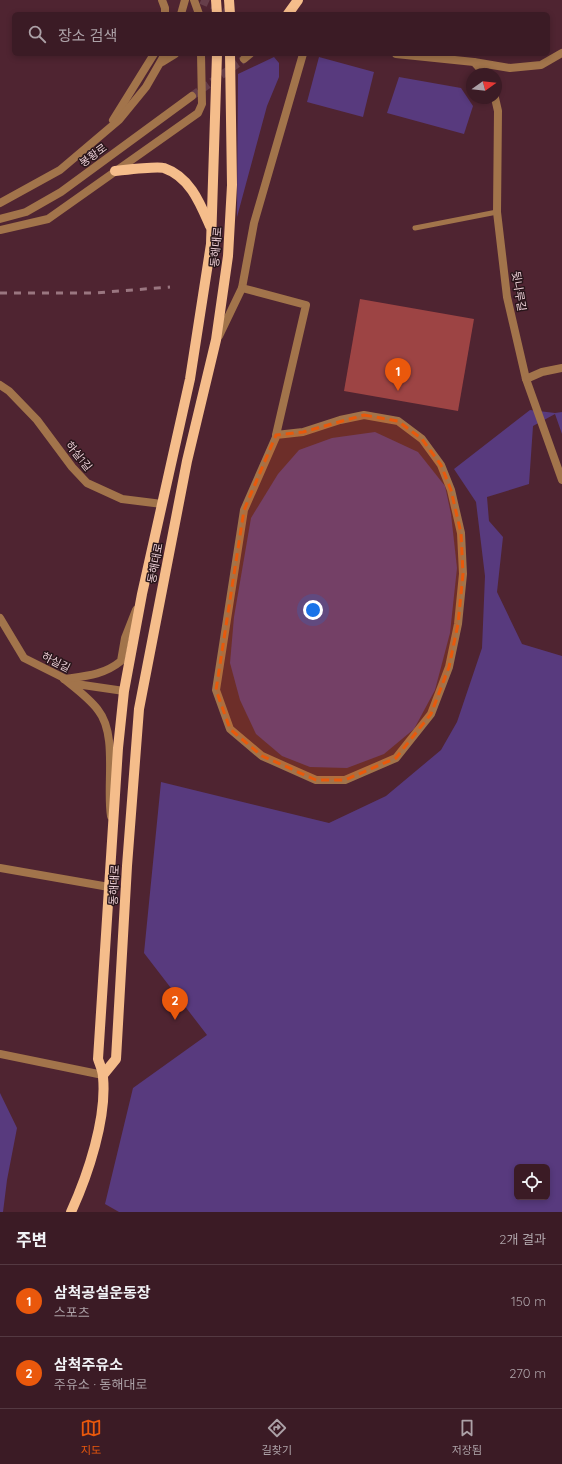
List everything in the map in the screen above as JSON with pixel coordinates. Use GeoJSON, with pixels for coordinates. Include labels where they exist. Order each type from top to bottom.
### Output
{"type":"FeatureCollection","features":[{"type":"Feature","properties":{"kind":"main road"},"geometry":{"type":"LineString","coordinates":[[216,0],[216,12]]}},
{"type":"Feature","properties":{"kind":"main road"},"geometry":{"type":"LineString","coordinates":[[230,0],[230,12]]}},
{"type":"Feature","properties":{"kind":"main road"},"geometry":{"type":"LineString","coordinates":[[284,12],[292,0]]}},
{"type":"Feature","properties":{"kind":"main road"},"geometry":{"type":"LineString","coordinates":[[289,12],[298,0]]}},
{"type":"Feature","properties":{"kind":"main road","name":"동해대로"},"geometry":{"type":"LineString","coordinates":[[71,1212],[95,1148],[104,1095],[104,1075],[98,1059],[118,748],[124,691],[142,594],[190,379],[211,244],[217,56]]}},
{"type":"Feature","properties":{"kind":"main road","name":"동해대로"},"geometry":{"type":"LineString","coordinates":[[104,1075],[116,1059],[128,858],[141,692],[187,461],[216,340],[228,256],[232,185],[230,56]]}},
{"type":"Feature","properties":{"kind":"main road"},"geometry":{"type":"LineString","coordinates":[[115,171],[163,168],[183,180],[196,194],[212,229]]}},
{"type":"Feature","properties":{"kind":"main road"},"geometry":{"type":"LineString","coordinates":[[124,691],[141,692]]}},
{"type":"Feature","properties":{"kind":"street"},"geometry":{"type":"LineString","coordinates":[[162,0],[166,12]]}},
{"type":"Feature","properties":{"kind":"street"},"geometry":{"type":"LineString","coordinates":[[182,12],[185,0]]}},
{"type":"Feature","properties":{"kind":"street"},"geometry":{"type":"LineString","coordinates":[[194,0],[197,12]]}},
{"type":"Feature","properties":{"kind":"street"},"geometry":{"type":"LineString","coordinates":[[416,56],[474,62],[510,68],[541,66],[562,53]]}},
{"type":"Feature","properties":{"kind":"street"},"geometry":{"type":"LineString","coordinates":[[106,131],[153,56]]}},
{"type":"Feature","properties":{"kind":"street"},"geometry":{"type":"LineString","coordinates":[[0,203],[60,170],[119,120],[141,92],[164,56]]}},
{"type":"Feature","properties":{"kind":"street"},"geometry":{"type":"LineString","coordinates":[[161,63],[172,56]]}},
{"type":"Feature","properties":{"kind":"street"},"geometry":{"type":"LineString","coordinates":[[216,340],[242,288],[254,223],[302,56]]}},
{"type":"Feature","properties":{"kind":"street"},"geometry":{"type":"LineString","coordinates":[[0,230],[48,219],[198,113],[202,104],[200,57]]}},
{"type":"Feature","properties":{"kind":"street"},"geometry":{"type":"LineString","coordinates":[[474,62],[480,68]]}},
{"type":"Feature","properties":{"kind":"street","name":"봉황로"},"geometry":{"type":"LineString","coordinates":[[0,219],[26,212],[61,192],[192,96]]}},
{"type":"Feature","properties":{"kind":"street","name":"뒷나루길"},"geometry":{"type":"LineString","coordinates":[[496,104],[498,111],[497,212],[508,297],[526,379],[562,480]]}},
{"type":"Feature","properties":{"kind":"street"},"geometry":{"type":"LineString","coordinates":[[242,288],[306,305],[276,435],[244,510],[216,690],[230,729],[262,756],[316,780],[345,780],[396,758],[431,714],[450,667],[458,624],[463,574],[461,533],[451,490],[441,465],[422,439],[398,422],[364,415],[340,420],[303,432],[276,435]]}},
{"type":"Feature","properties":{"kind":"street"},"geometry":{"type":"LineString","coordinates":[[526,379],[542,372],[562,368]]}},
{"type":"Feature","properties":{"kind":"street","name":"하실1길"},"geometry":{"type":"LineString","coordinates":[[0,385],[9,391],[37,420],[72,467],[87,483],[122,499],[162,504]]}},
{"type":"Feature","properties":{"kind":"street"},"geometry":{"type":"LineString","coordinates":[[64,679],[93,675],[110,670],[121,661],[125,638],[142,594]]}},
{"type":"Feature","properties":{"kind":"street","name":"하실길"},"geometry":{"type":"LineString","coordinates":[[0,618],[24,658],[76,684],[124,691]]}},
{"type":"Feature","properties":{"kind":"street"},"geometry":{"type":"LineString","coordinates":[[64,679],[99,710],[107,729],[112,768],[109,803],[113,830]]}},
{"type":"Feature","properties":{"kind":"street"},"geometry":{"type":"LineString","coordinates":[[0,868],[109,887]]}},
{"type":"Feature","properties":{"kind":"street"},"geometry":{"type":"LineString","coordinates":[[0,1054],[104,1075]]}},
{"type":"Feature","properties":{"kind":"lane"},"geometry":{"type":"LineString","coordinates":[[415,228],[497,212]]}},
{"type":"Feature","properties":{"kind":"highlighted area"},"geometry":{"type":"Polygon","coordinates":[[[364,415],[398,421],[422,439],[441,465],[451,490],[461,533],[463,574],[458,624],[449,667],[431,714],[396,758],[345,780],[316,780],[262,756],[230,729],[216,690],[244,510],[276,435],[303,432],[364,415]]]}},
{"type":"Feature","properties":{"kind":"shaded area"},"geometry":{"type":"Polygon","coordinates":[[[274,57],[279,63],[279,77],[267,106],[237,217],[238,74],[274,57]]]}},
{"type":"Feature","properties":{"kind":"shaded area"},"geometry":{"type":"Polygon","coordinates":[[[319,57],[374,72],[363,117],[307,102],[319,57]]]}},
{"type":"Feature","properties":{"kind":"shaded area"},"geometry":{"type":"Polygon","coordinates":[[[399,77],[461,88],[466,96],[466,104],[472,104],[473,106],[464,134],[387,113],[399,77]]]}},
{"type":"Feature","properties":{"kind":"shaded area"},"geometry":{"type":"Polygon","coordinates":[[[530,410],[555,413],[562,412],[562,434],[555,414],[533,426],[529,484],[487,497],[489,521],[503,537],[497,592],[522,644],[562,656],[562,1212],[119,1212],[105,1204],[133,1088],[207,1035],[144,953],[161,782],[329,823],[386,796],[441,750],[457,722],[482,648],[485,576],[476,502],[454,469],[530,410]]]}},
{"type":"Feature","properties":{"kind":"shaded area"},"geometry":{"type":"Polygon","coordinates":[[[375,432],[418,452],[445,486],[451,514],[457,568],[450,633],[435,690],[414,729],[384,754],[347,768],[310,767],[282,756],[256,734],[240,700],[230,663],[234,617],[251,518],[278,474],[299,450],[332,438],[375,432]]]}},
{"type":"Feature","properties":{"kind":"shaded area"},"geometry":{"type":"Polygon","coordinates":[[[0,1093],[17,1128],[7,1180],[3,1212],[0,1212],[0,1093]]]}},
{"type":"Feature","properties":{"kind":"building"},"geometry":{"type":"Polygon","coordinates":[[[360,299],[474,319],[458,411],[344,391],[360,299]]]}},
{"type":"Feature","properties":{"kind":"tunnel"},"geometry":{"type":"LineString","coordinates":[[201,0],[228,12]]}},
{"type":"Feature","properties":{"kind":"tunnel"},"geometry":{"type":"LineString","coordinates":[[192,96],[244,59]]}},
{"type":"Feature","properties":{"kind":"railway"},"geometry":{"type":"LineString","coordinates":[[0,293],[94,293],[170,287]]}},
{"type":"Feature","properties":{"kind":"place","name":"삼척공설운동장"},"geometry":{"type":"Point","coordinates":[398,391]}},
{"type":"Feature","properties":{"kind":"place","name":"삼척주유소"},"geometry":{"type":"Point","coordinates":[175,1020]}}]}
